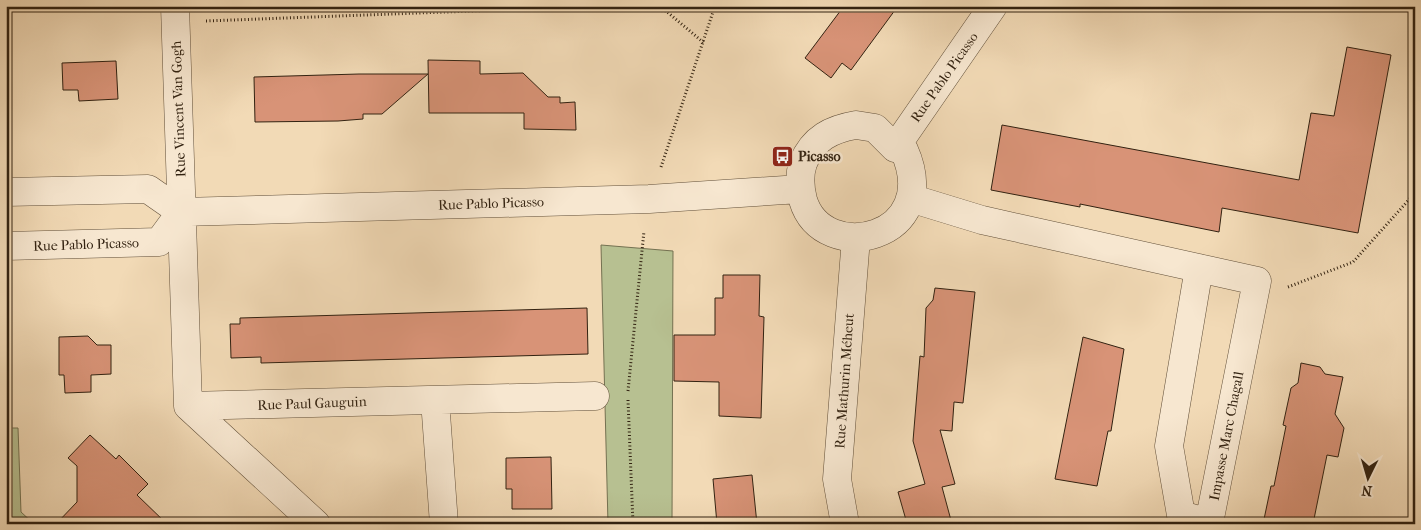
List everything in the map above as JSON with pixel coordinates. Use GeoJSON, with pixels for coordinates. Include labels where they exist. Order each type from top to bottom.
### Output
{"type":"FeatureCollection","features":[{"type":"Feature","properties":{"kind":"street","name":"Rue Pablo Picasso"},"geometry":{"type":"LineString","coordinates":[[894,148],[993,6]]}},
{"type":"Feature","properties":{"kind":"street","name":"Rue Vincent Van Gogh"},"geometry":{"type":"LineString","coordinates":[[175,14],[181,212]]}},
{"type":"Feature","properties":{"kind":"street"},"geometry":{"type":"LineString","coordinates":[[856,125],[875,128],[894,148],[904,150],[910,165],[913,182],[910,198],[902,215],[890,228],[874,235],[856,238],[840,236],[825,229],[813,218],[804,204],[800,189],[801,170],[808,152],[820,138],[837,128],[856,125]]}},
{"type":"Feature","properties":{"kind":"street"},"geometry":{"type":"LineString","coordinates":[[6,192],[148,189],[181,212],[188,406],[316,524]]}},
{"type":"Feature","properties":{"kind":"street","name":"Rue Pablo Picasso"},"geometry":{"type":"LineString","coordinates":[[6,246],[159,242],[181,212],[649,199],[800,189]]}},
{"type":"Feature","properties":{"kind":"street","name":"Impasse Marc Chagall"},"geometry":{"type":"LineString","coordinates":[[910,198],[982,220],[1199,268],[1257,281],[1209,523],[1181,515],[1169,446],[1199,268]]}},
{"type":"Feature","properties":{"kind":"street","name":"Rue Mathurin Méheut"},"geometry":{"type":"LineString","coordinates":[[844,524],[837,479],[856,238]]}},
{"type":"Feature","properties":{"kind":"street","name":"Rue Paul Gauguin"},"geometry":{"type":"LineString","coordinates":[[188,406],[595,396]]}},
{"type":"Feature","properties":{"kind":"street"},"geometry":{"type":"LineString","coordinates":[[435,400],[444,524]]}},
{"type":"Feature","properties":{"kind":"path"},"geometry":{"type":"LineString","coordinates":[[175,14],[605,6]]}},
{"type":"Feature","properties":{"kind":"path"},"geometry":{"type":"LineString","coordinates":[[609,6],[666,11],[704,43]]}},
{"type":"Feature","properties":{"kind":"path"},"geometry":{"type":"LineString","coordinates":[[633,524],[628,390],[643,237],[649,199],[704,43],[715,6]]}},
{"type":"Feature","properties":{"kind":"path"},"geometry":{"type":"LineString","coordinates":[[1253,301],[1353,262],[1415,193]]}},
{"type":"Feature","properties":{"kind":"green space"},"geometry":{"type":"Polygon","coordinates":[[[601,245],[673,251],[672,524],[608,524],[601,245]]]}},
{"type":"Feature","properties":{"kind":"green space"},"geometry":{"type":"Polygon","coordinates":[[[6,428],[18,428],[21,512],[34,524],[6,524],[6,428]]]}},
{"type":"Feature","properties":{"kind":"building"},"geometry":{"type":"Polygon","coordinates":[[[844,6],[898,6],[851,70],[842,63],[831,78],[805,58],[844,6]]]}},
{"type":"Feature","properties":{"kind":"building"},"geometry":{"type":"Polygon","coordinates":[[[1347,47],[1391,55],[1358,233],[1222,208],[1219,232],[1080,204],[1080,207],[991,190],[1002,125],[1299,180],[1311,113],[1334,116],[1347,47]]]}},
{"type":"Feature","properties":{"kind":"building"},"geometry":{"type":"Polygon","coordinates":[[[428,60],[480,61],[480,74],[523,73],[548,97],[560,97],[560,103],[575,102],[576,130],[524,129],[524,113],[429,113],[428,60]]]}},
{"type":"Feature","properties":{"kind":"building"},"geometry":{"type":"Polygon","coordinates":[[[116,61],[118,99],[79,101],[78,90],[63,90],[62,63],[116,61]]]}},
{"type":"Feature","properties":{"kind":"building"},"geometry":{"type":"Polygon","coordinates":[[[428,74],[382,114],[363,114],[363,119],[338,121],[255,122],[254,77],[428,74]]]}},
{"type":"Feature","properties":{"kind":"building"},"geometry":{"type":"Polygon","coordinates":[[[723,275],[760,275],[759,316],[764,317],[761,418],[719,416],[719,382],[674,381],[674,335],[715,335],[715,298],[723,298],[723,275]]]}},
{"type":"Feature","properties":{"kind":"building"},"geometry":{"type":"Polygon","coordinates":[[[935,288],[975,292],[963,403],[954,402],[952,431],[940,430],[955,484],[942,487],[952,524],[920,524],[906,520],[898,492],[925,484],[913,441],[920,356],[924,357],[926,308],[933,300],[935,288]]]}},
{"type":"Feature","properties":{"kind":"building"},"geometry":{"type":"Polygon","coordinates":[[[587,308],[588,354],[261,363],[261,357],[231,358],[230,324],[240,324],[240,318],[587,308]]]}},
{"type":"Feature","properties":{"kind":"building"},"geometry":{"type":"Polygon","coordinates":[[[88,336],[97,345],[111,345],[111,374],[91,375],[91,392],[65,393],[64,375],[59,375],[59,337],[88,336]]]}},
{"type":"Feature","properties":{"kind":"building"},"geometry":{"type":"Polygon","coordinates":[[[1083,337],[1124,349],[1111,431],[1108,431],[1097,486],[1055,479],[1083,337]]]}},
{"type":"Feature","properties":{"kind":"building"},"geometry":{"type":"Polygon","coordinates":[[[1301,363],[1320,367],[1325,374],[1343,377],[1335,414],[1344,428],[1338,457],[1327,455],[1313,524],[1263,524],[1271,486],[1274,486],[1286,426],[1283,425],[1291,388],[1298,383],[1301,363]]]}},
{"type":"Feature","properties":{"kind":"building"},"geometry":{"type":"Polygon","coordinates":[[[90,435],[116,459],[119,455],[148,484],[137,495],[167,524],[56,524],[77,502],[77,466],[68,458],[90,435]]]}},
{"type":"Feature","properties":{"kind":"building"},"geometry":{"type":"Polygon","coordinates":[[[551,457],[552,509],[512,509],[512,489],[506,489],[506,458],[551,457]]]}},
{"type":"Feature","properties":{"kind":"building"},"geometry":{"type":"Polygon","coordinates":[[[752,475],[757,524],[717,524],[713,479],[752,475]]]}},
{"type":"Feature","properties":{"kind":"place","name":"Picasso"},"geometry":{"type":"Point","coordinates":[782,156]}}]}
